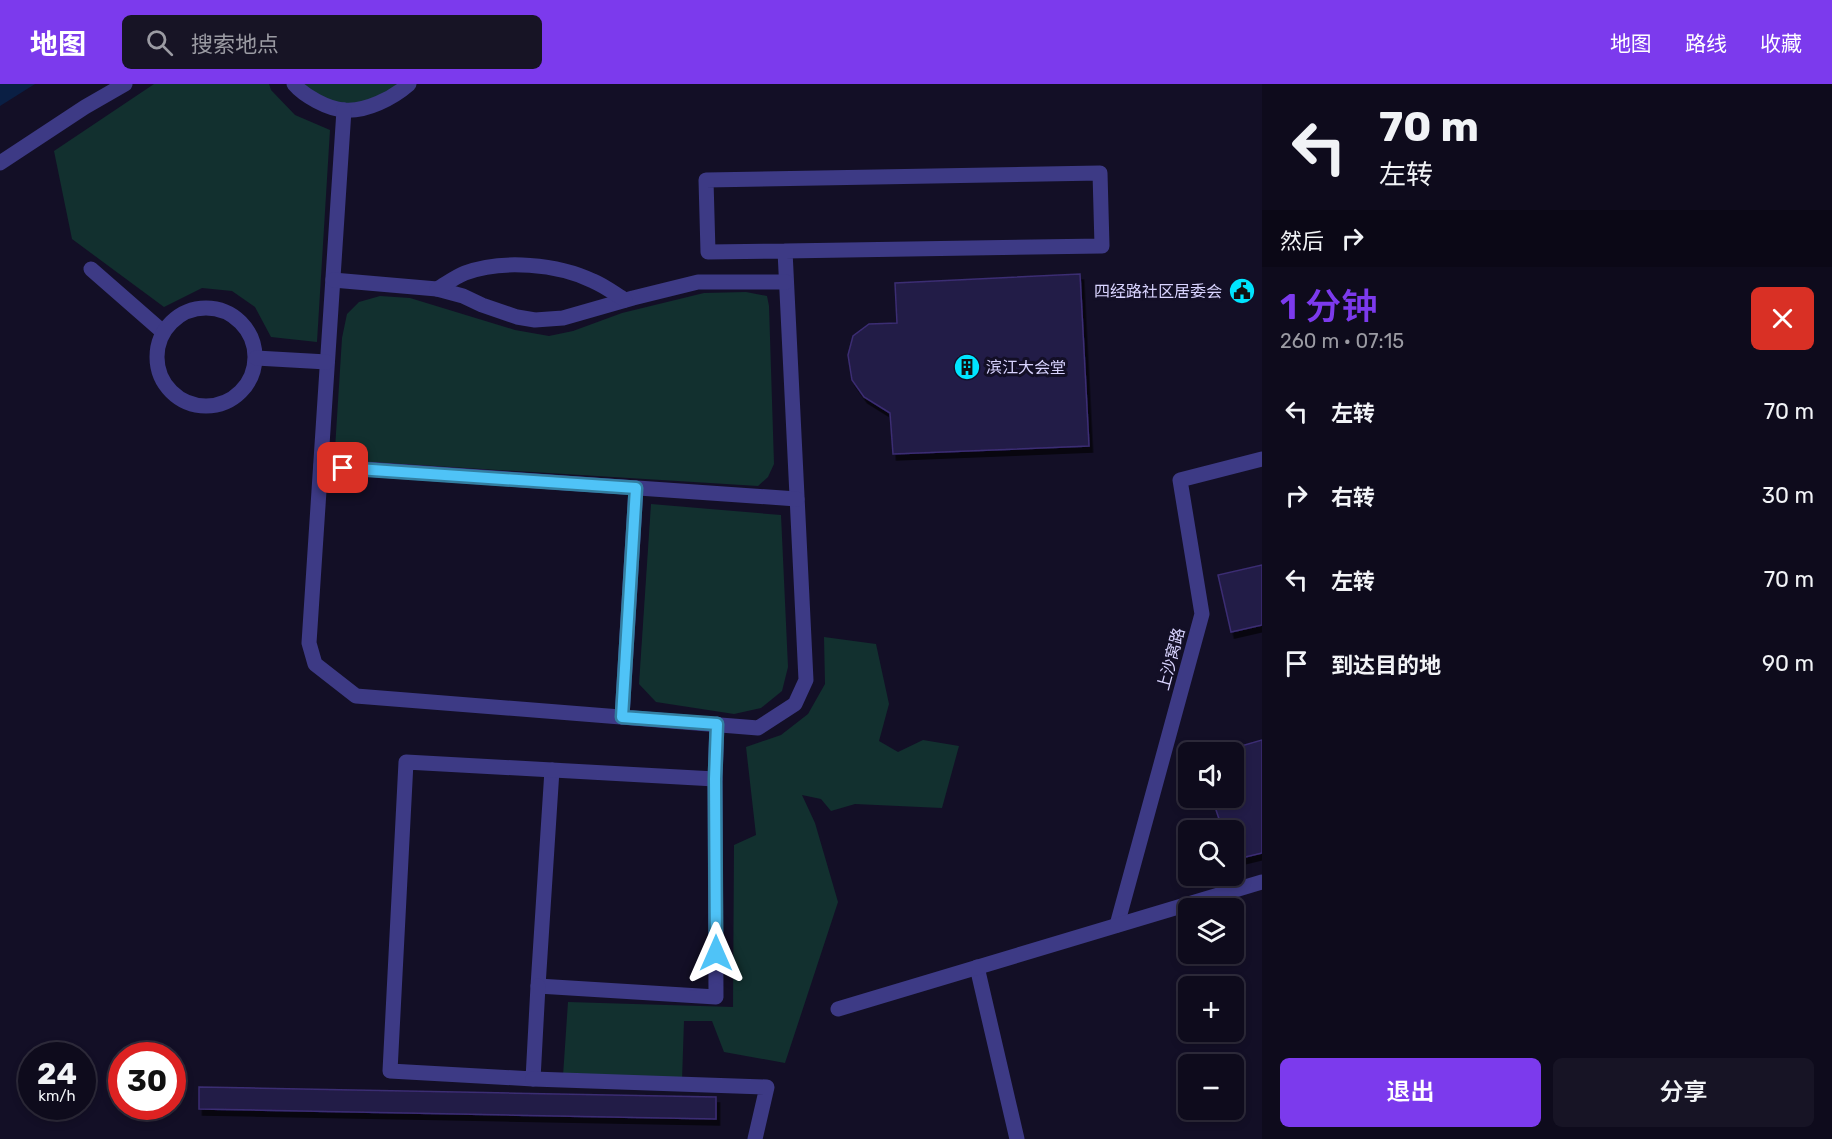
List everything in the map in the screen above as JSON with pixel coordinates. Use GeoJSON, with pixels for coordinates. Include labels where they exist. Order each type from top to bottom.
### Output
{"type":"FeatureCollection","features":[{"type":"Feature","properties":{"kind":"street"},"geometry":{"type":"LineString","coordinates":[[0,163],[85,107],[125,84]]}},
{"type":"Feature","properties":{"kind":"street"},"geometry":{"type":"LineString","coordinates":[[294,84],[316,102],[344,111],[371,106],[397,94],[409,84]]}},
{"type":"Feature","properties":{"kind":"street"},"geometry":{"type":"LineString","coordinates":[[344,111],[309,643],[315,664],[356,696],[758,728],[795,704],[806,680],[785,251]]}},
{"type":"Feature","properties":{"kind":"street"},"geometry":{"type":"LineString","coordinates":[[1100,173],[1102,246],[785,251],[708,252],[706,180],[1100,173]]}},
{"type":"Feature","properties":{"kind":"street"},"geometry":{"type":"LineString","coordinates":[[437,289],[464,274],[490,266],[509,264],[542,267],[573,274],[592,280],[625,300]]}},
{"type":"Feature","properties":{"kind":"street"},"geometry":{"type":"LineString","coordinates":[[91,269],[163,332]]}},
{"type":"Feature","properties":{"kind":"street"},"geometry":{"type":"LineString","coordinates":[[333,280],[437,289],[463,296],[509,314],[535,320],[563,318],[698,282],[786,282]]}},
{"type":"Feature","properties":{"kind":"street"},"geometry":{"type":"LineString","coordinates":[[205,308],[221,310],[235,317],[246,328],[254,342],[256,358],[253,374],[246,388],[234,399],[219,405],[202,407],[186,403],[172,394],[162,381],[157,364],[157,348],[163,332],[174,320],[188,311],[205,308]]}},
{"type":"Feature","properties":{"kind":"street"},"geometry":{"type":"LineString","coordinates":[[256,358],[327,362]]}},
{"type":"Feature","properties":{"kind":"street","name":"上沙窝路"},"geometry":{"type":"LineString","coordinates":[[1117,925],[1202,615],[1180,480],[1262,459]]}},
{"type":"Feature","properties":{"kind":"street"},"geometry":{"type":"LineString","coordinates":[[321,466],[797,499]]}},
{"type":"Feature","properties":{"kind":"street"},"geometry":{"type":"LineString","coordinates":[[622,717],[636,488]]}},
{"type":"Feature","properties":{"kind":"street"},"geometry":{"type":"LineString","coordinates":[[538,986],[716,997],[717,724]]}},
{"type":"Feature","properties":{"kind":"street"},"geometry":{"type":"LineString","coordinates":[[715,779],[406,762],[390,1071],[533,1079],[767,1087],[754,1139]]}},
{"type":"Feature","properties":{"kind":"street"},"geometry":{"type":"LineString","coordinates":[[533,1079],[552,770]]}},
{"type":"Feature","properties":{"kind":"street"},"geometry":{"type":"LineString","coordinates":[[838,1009],[1262,882]]}},
{"type":"Feature","properties":{"kind":"street"},"geometry":{"type":"LineString","coordinates":[[977,967],[1017,1139]]}},
{"type":"Feature","properties":{"kind":"green space"},"geometry":{"type":"Polygon","coordinates":[[[154,84],[269,84],[271,90],[295,115],[330,130],[317,342],[271,337],[255,307],[232,291],[202,288],[164,307],[72,239],[54,151],[154,84]]]}},
{"type":"Feature","properties":{"kind":"green space"},"geometry":{"type":"Polygon","coordinates":[[[304,84],[400,84],[361,107],[321,99],[304,84]]]}},
{"type":"Feature","properties":{"kind":"green space"},"geometry":{"type":"Polygon","coordinates":[[[746,292],[767,296],[769,306],[774,464],[768,477],[758,486],[354,461],[343,457],[335,449],[342,338],[347,314],[359,302],[380,296],[410,298],[515,330],[549,336],[573,331],[622,313],[704,293],[746,292]]]}},
{"type":"Feature","properties":{"kind":"green space"},"geometry":{"type":"Polygon","coordinates":[[[651,504],[781,515],[788,667],[782,691],[761,708],[734,714],[656,702],[639,684],[651,504]]]}},
{"type":"Feature","properties":{"kind":"green space"},"geometry":{"type":"Polygon","coordinates":[[[824,637],[876,644],[889,704],[879,741],[898,752],[923,740],[959,746],[942,808],[855,804],[831,811],[821,799],[802,795],[815,823],[838,902],[785,1063],[724,1052],[712,1021],[684,1021],[682,1080],[563,1076],[568,1002],[733,1007],[734,845],[756,835],[746,747],[781,735],[808,714],[825,684],[824,637]]]}},
{"type":"Feature","properties":{"kind":"water"},"geometry":{"type":"Polygon","coordinates":[[[0,84],[35,84],[0,106],[0,84]]]}},
{"type":"Feature","properties":{"kind":"building","name":"滨江大会堂"},"geometry":{"type":"Polygon","coordinates":[[[1080,274],[1089,446],[893,454],[890,413],[864,397],[852,380],[848,355],[853,336],[869,324],[897,323],[895,283],[1080,274]]]}},
{"type":"Feature","properties":{"kind":"building"},"geometry":{"type":"Polygon","coordinates":[[[1262,565],[1262,625],[1231,632],[1218,575],[1262,565]]]}},
{"type":"Feature","properties":{"kind":"building"},"geometry":{"type":"Polygon","coordinates":[[[1262,740],[1262,853],[1244,857],[1244,820],[1219,820],[1215,808],[1244,808],[1244,745],[1262,740]]]}},
{"type":"Feature","properties":{"kind":"building"},"geometry":{"type":"Polygon","coordinates":[[[199,1087],[716,1097],[716,1119],[199,1109],[199,1087]]]}},
{"type":"Feature","properties":{"kind":"place","name":"四经路社区居委会"},"geometry":{"type":"Point","coordinates":[1242,291]}},
{"type":"Feature","properties":{"kind":"place","name":"滨江大会堂"},"geometry":{"type":"Point","coordinates":[967,367]}},
{"type":"Feature","properties":{"kind":"route"},"geometry":{"type":"LineString","coordinates":[[343,468],[636,488],[622,717],[717,724],[716,953]]}}]}
